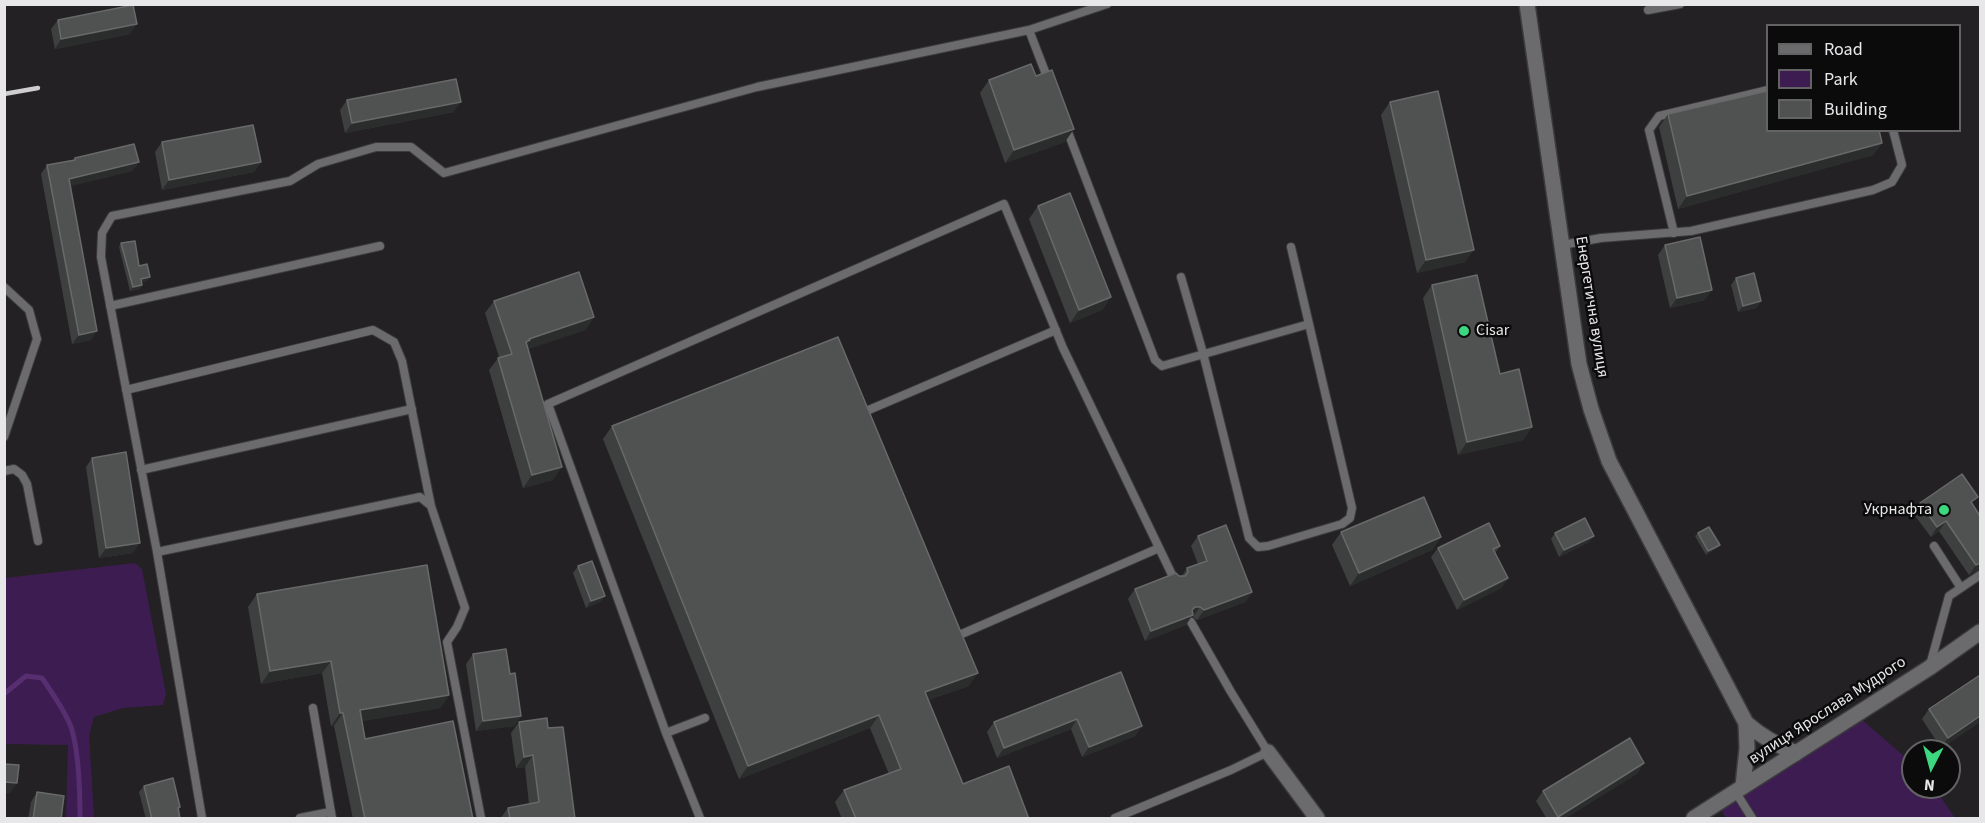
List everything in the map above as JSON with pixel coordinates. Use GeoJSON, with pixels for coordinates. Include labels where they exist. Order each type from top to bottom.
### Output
{"type":"FeatureCollection","features":[{"type":"Feature","properties":{"kind":"street","name":"Енергетична вулиця"},"geometry":{"type":"LineString","coordinates":[[1527,4],[1579,364],[1591,409],[1609,461],[1746,723],[1761,737],[1796,753]]}},
{"type":"Feature","properties":{"kind":"street","name":"вулиця Ярослава Мудрого"},"geometry":{"type":"LineString","coordinates":[[1694,819],[1929,668],[1980,632]]}},
{"type":"Feature","properties":{"kind":"street","name":"Енергетична вулиця"},"geometry":{"type":"LineString","coordinates":[[1739,789],[1748,748],[1746,723]]}},
{"type":"Feature","properties":{"kind":"street"},"geometry":{"type":"LineString","coordinates":[[1268,752],[1317,819]]}},
{"type":"Feature","properties":{"kind":"lane"},"geometry":{"type":"LineString","coordinates":[[202,819],[157,552],[101,257],[102,233],[112,216],[290,181],[318,164],[376,147],[411,147],[444,173],[757,87],[1029,30],[1107,4]]}},
{"type":"Feature","properties":{"kind":"lane"},"geometry":{"type":"LineString","coordinates":[[1648,10],[1680,4]]}},
{"type":"Feature","properties":{"kind":"lane"},"geometry":{"type":"LineString","coordinates":[[1029,30],[1054,96]]}},
{"type":"Feature","properties":{"kind":"lane"},"geometry":{"type":"LineString","coordinates":[[1674,234],[1649,130],[1659,116],[1766,90]]}},
{"type":"Feature","properties":{"kind":"lane"},"geometry":{"type":"LineString","coordinates":[[1062,118],[1155,360],[1162,366],[1309,324]]}},
{"type":"Feature","properties":{"kind":"lane"},"geometry":{"type":"LineString","coordinates":[[1562,244],[1601,238],[1674,234],[1873,190],[1892,182],[1902,165],[1894,132]]}},
{"type":"Feature","properties":{"kind":"lane"},"geometry":{"type":"LineString","coordinates":[[699,819],[548,404],[1004,204],[1056,330],[1175,580]]}},
{"type":"Feature","properties":{"kind":"lane"},"geometry":{"type":"LineString","coordinates":[[110,306],[380,246]]}},
{"type":"Feature","properties":{"kind":"lane"},"geometry":{"type":"LineString","coordinates":[[1181,277],[1203,353],[1249,538],[1258,546],[1268,546],[1342,524],[1350,518],[1353,508],[1291,247]]}},
{"type":"Feature","properties":{"kind":"lane"},"geometry":{"type":"LineString","coordinates":[[4,287],[28,310],[37,339],[4,437]]}},
{"type":"Feature","properties":{"kind":"lane"},"geometry":{"type":"LineString","coordinates":[[126,390],[373,330],[394,342],[402,361],[431,506],[465,608],[457,627],[447,642],[481,819]]}},
{"type":"Feature","properties":{"kind":"lane"},"geometry":{"type":"LineString","coordinates":[[864,412],[1056,330]]}},
{"type":"Feature","properties":{"kind":"lane"},"geometry":{"type":"LineString","coordinates":[[141,470],[412,409]]}},
{"type":"Feature","properties":{"kind":"lane"},"geometry":{"type":"LineString","coordinates":[[4,471],[14,469],[22,475],[27,484],[38,541]]}},
{"type":"Feature","properties":{"kind":"lane"},"geometry":{"type":"LineString","coordinates":[[157,552],[420,497],[431,506]]}},
{"type":"Feature","properties":{"kind":"lane"},"geometry":{"type":"LineString","coordinates":[[1934,546],[1961,588]]}},
{"type":"Feature","properties":{"kind":"lane"},"geometry":{"type":"LineString","coordinates":[[964,633],[1159,548]]}},
{"type":"Feature","properties":{"kind":"lane"},"geometry":{"type":"LineString","coordinates":[[1929,668],[1949,596],[1980,575]]}},
{"type":"Feature","properties":{"kind":"lane"},"geometry":{"type":"LineString","coordinates":[[1115,819],[1268,752],[1191,622]]}},
{"type":"Feature","properties":{"kind":"lane"},"geometry":{"type":"LineString","coordinates":[[300,819],[331,815],[313,708]]}},
{"type":"Feature","properties":{"kind":"lane"},"geometry":{"type":"LineString","coordinates":[[666,733],[705,718]]}},
{"type":"Feature","properties":{"kind":"lane"},"geometry":{"type":"LineString","coordinates":[[1739,789],[1752,819]]}},
{"type":"Feature","properties":{"kind":"green space"},"geometry":{"type":"Polygon","coordinates":[[[135,563],[142,569],[166,694],[163,705],[123,708],[94,717],[89,735],[94,818],[66,818],[68,745],[5,744],[5,578],[135,563]]]}},
{"type":"Feature","properties":{"kind":"green space"},"geometry":{"type":"Polygon","coordinates":[[[1861,719],[1901,754],[1901,799],[1942,799],[1955,818],[1726,818],[1719,806],[1861,719]]]}},
{"type":"Feature","properties":{"kind":"building"},"geometry":{"type":"Polygon","coordinates":[[[133,5],[137,24],[61,39],[58,20],[133,5]]]}},
{"type":"Feature","properties":{"kind":"building"},"geometry":{"type":"Polygon","coordinates":[[[1031,64],[1036,76],[1052,70],[1074,129],[1014,150],[989,80],[1031,64]]]}},
{"type":"Feature","properties":{"kind":"building"},"geometry":{"type":"Polygon","coordinates":[[[456,79],[461,102],[352,123],[347,100],[456,79]]]}},
{"type":"Feature","properties":{"kind":"building"},"geometry":{"type":"Polygon","coordinates":[[[1438,91],[1474,250],[1426,260],[1390,102],[1438,91]]]}},
{"type":"Feature","properties":{"kind":"building"},"geometry":{"type":"Polygon","coordinates":[[[1766,91],[1766,132],[1879,132],[1882,143],[1687,196],[1668,114],[1766,91]]]}},
{"type":"Feature","properties":{"kind":"building"},"geometry":{"type":"Polygon","coordinates":[[[253,125],[261,162],[169,180],[162,142],[253,125]]]}},
{"type":"Feature","properties":{"kind":"building"},"geometry":{"type":"Polygon","coordinates":[[[134,144],[139,162],[69,179],[97,331],[79,335],[47,165],[134,144]]]}},
{"type":"Feature","properties":{"kind":"building"},"geometry":{"type":"Polygon","coordinates":[[[1070,193],[1111,297],[1079,310],[1038,206],[1070,193]]]}},
{"type":"Feature","properties":{"kind":"building"},"geometry":{"type":"Polygon","coordinates":[[[1700,237],[1712,290],[1677,298],[1665,245],[1700,237]]]}},
{"type":"Feature","properties":{"kind":"building"},"geometry":{"type":"Polygon","coordinates":[[[135,241],[139,266],[147,264],[150,277],[141,279],[142,285],[133,287],[121,243],[135,241]]]}},
{"type":"Feature","properties":{"kind":"building"},"geometry":{"type":"Polygon","coordinates":[[[579,272],[594,317],[526,342],[562,467],[532,475],[498,358],[512,354],[494,301],[579,272]]]}},
{"type":"Feature","properties":{"kind":"building"},"geometry":{"type":"Polygon","coordinates":[[[1754,273],[1761,301],[1743,306],[1736,278],[1754,273]]]}},
{"type":"Feature","properties":{"kind":"building"},"geometry":{"type":"Polygon","coordinates":[[[1477,275],[1500,374],[1519,369],[1532,427],[1467,442],[1432,285],[1477,275]]]}},
{"type":"Feature","properties":{"kind":"building"},"geometry":{"type":"Polygon","coordinates":[[[838,337],[978,673],[925,692],[963,784],[1009,766],[1029,819],[856,819],[844,790],[901,769],[879,715],[748,766],[612,426],[838,337]]]}},
{"type":"Feature","properties":{"kind":"building"},"geometry":{"type":"Polygon","coordinates":[[[126,452],[140,543],[106,548],[92,458],[126,452]]]}},
{"type":"Feature","properties":{"kind":"building"},"geometry":{"type":"Polygon","coordinates":[[[1962,474],[1978,497],[1971,502],[1980,516],[1980,563],[1976,565],[1946,521],[1937,527],[1920,503],[1962,474]]]}},
{"type":"Feature","properties":{"kind":"building"},"geometry":{"type":"Polygon","coordinates":[[[1424,497],[1441,537],[1359,573],[1341,532],[1424,497]]]}},
{"type":"Feature","properties":{"kind":"building"},"geometry":{"type":"Polygon","coordinates":[[[1585,518],[1594,536],[1564,550],[1555,533],[1585,518]]]}},
{"type":"Feature","properties":{"kind":"building"},"geometry":{"type":"Polygon","coordinates":[[[1489,523],[1500,546],[1493,549],[1508,578],[1464,600],[1438,548],[1489,523]]]}},
{"type":"Feature","properties":{"kind":"building"},"geometry":{"type":"Polygon","coordinates":[[[1226,525],[1252,592],[1204,610],[1195,607],[1192,610],[1193,615],[1151,631],[1135,589],[1176,573],[1179,576],[1185,576],[1188,572],[1187,568],[1207,561],[1198,536],[1226,525]]]}},
{"type":"Feature","properties":{"kind":"building"},"geometry":{"type":"Polygon","coordinates":[[[1709,527],[1720,545],[1708,551],[1698,533],[1709,527]]]}},
{"type":"Feature","properties":{"kind":"building"},"geometry":{"type":"Polygon","coordinates":[[[592,561],[605,596],[591,601],[578,566],[592,561]]]}},
{"type":"Feature","properties":{"kind":"building"},"geometry":{"type":"Polygon","coordinates":[[[427,565],[449,695],[360,710],[365,739],[453,721],[473,819],[365,819],[343,713],[340,713],[331,661],[270,671],[257,594],[427,565]]]}},
{"type":"Feature","properties":{"kind":"building"},"geometry":{"type":"Polygon","coordinates":[[[506,649],[510,674],[515,673],[521,716],[483,721],[473,654],[506,649]]]}},
{"type":"Feature","properties":{"kind":"building"},"geometry":{"type":"Polygon","coordinates":[[[1121,672],[1142,726],[1089,747],[1077,719],[1004,748],[994,722],[1121,672]]]}},
{"type":"Feature","properties":{"kind":"building"},"geometry":{"type":"Polygon","coordinates":[[[1980,675],[1980,716],[1948,738],[1929,709],[1980,675]]]}},
{"type":"Feature","properties":{"kind":"building"},"geometry":{"type":"Polygon","coordinates":[[[547,718],[548,728],[563,727],[575,819],[510,819],[508,808],[539,802],[533,755],[524,757],[519,722],[547,718]]]}},
{"type":"Feature","properties":{"kind":"building"},"geometry":{"type":"Polygon","coordinates":[[[1630,738],[1644,763],[1558,817],[1543,791],[1630,738]]]}},
{"type":"Feature","properties":{"kind":"building"},"geometry":{"type":"Polygon","coordinates":[[[4,764],[19,765],[17,783],[4,782],[4,764]]]}},
{"type":"Feature","properties":{"kind":"building"},"geometry":{"type":"Polygon","coordinates":[[[173,778],[180,807],[178,808],[180,819],[152,819],[144,786],[173,778]]]}},
{"type":"Feature","properties":{"kind":"building"},"geometry":{"type":"Polygon","coordinates":[[[37,792],[64,796],[61,819],[33,819],[37,792]]]}},
{"type":"Feature","properties":{"kind":"waterway"},"geometry":{"type":"LineString","coordinates":[[4,694],[26,676],[42,678],[59,704],[70,724],[74,740],[79,774],[80,818]]}},
{"type":"Feature","properties":{"kind":"railway"},"geometry":{"type":"LineString","coordinates":[[4,94],[38,88]]}},
{"type":"Feature","properties":{"kind":"place","name":"Cisar"},"geometry":{"type":"Point","coordinates":[1464,331]}},
{"type":"Feature","properties":{"kind":"place","name":"Укрнафта"},"geometry":{"type":"Point","coordinates":[1944,510]}}]}
